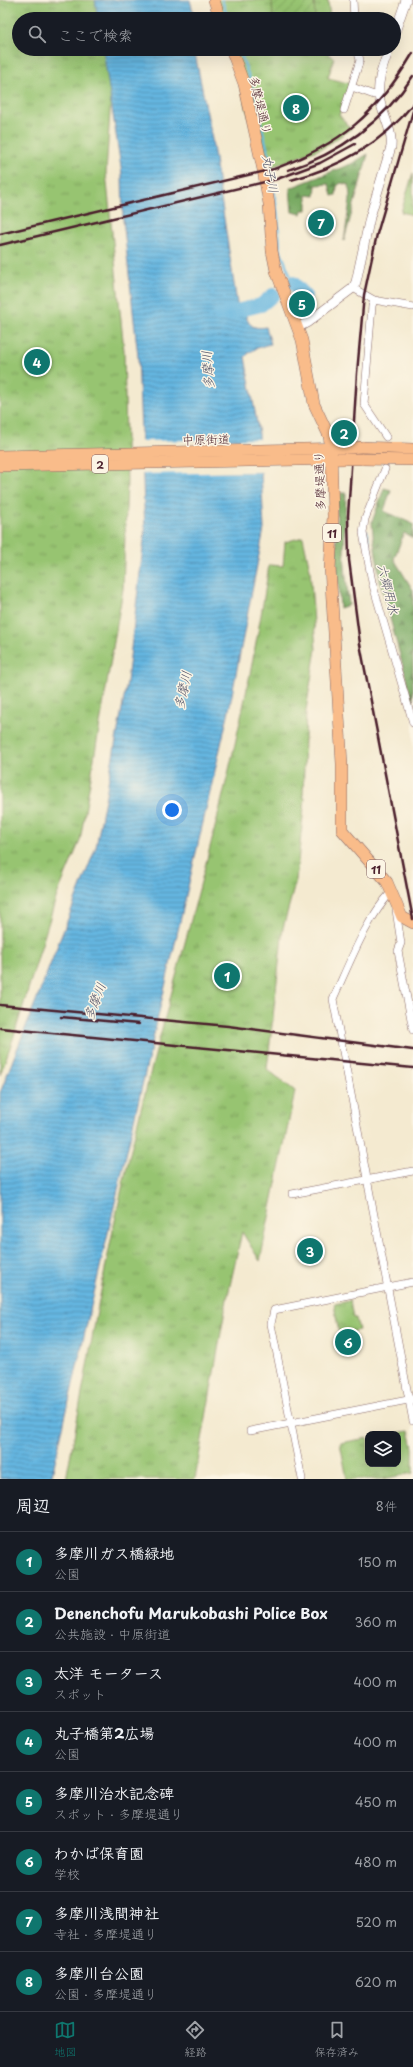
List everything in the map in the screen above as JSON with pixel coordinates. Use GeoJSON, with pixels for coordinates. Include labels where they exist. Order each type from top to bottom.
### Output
{"type":"FeatureCollection","features":[{"type":"Feature","properties":{"kind":"main road"},"geometry":{"type":"LineString","coordinates":[[214,0],[218,12]]}},
{"type":"Feature","properties":{"kind":"main road","name":"多摩堤通り"},"geometry":{"type":"LineString","coordinates":[[234,56],[244,84],[263,170],[269,204],[272,251],[275,266],[303,345],[314,404],[329,436],[332,454],[333,516],[330,568],[342,764],[342,830],[371,863],[392,891],[402,917],[413,923]]}},
{"type":"Feature","properties":{"kind":"main road","name":"中原街道"},"geometry":{"type":"LineString","coordinates":[[0,466],[317,455],[332,454],[346,448],[413,449]]}},
{"type":"Feature","properties":{"kind":"main road","name":"中原街道"},"geometry":{"type":"LineString","coordinates":[[332,454],[346,459],[413,460]]}},
{"type":"Feature","properties":{"kind":"main road","name":"中原街道"},"geometry":{"type":"LineString","coordinates":[[0,456],[317,455]]}},
{"type":"Feature","properties":{"kind":"street"},"geometry":{"type":"LineString","coordinates":[[353,0],[354,12]]}},
{"type":"Feature","properties":{"kind":"street"},"geometry":{"type":"LineString","coordinates":[[401,15],[406,0]]}},
{"type":"Feature","properties":{"kind":"street"},"geometry":{"type":"LineString","coordinates":[[344,110],[360,60],[359,56]]}},
{"type":"Feature","properties":{"kind":"street"},"geometry":{"type":"LineString","coordinates":[[297,328],[308,322],[353,288],[364,250],[370,217],[391,147],[391,137],[379,93],[380,74],[386,56]]}},
{"type":"Feature","properties":{"kind":"street"},"geometry":{"type":"LineString","coordinates":[[352,87],[374,95],[379,93]]}},
{"type":"Feature","properties":{"kind":"street"},"geometry":{"type":"LineString","coordinates":[[353,288],[374,300],[413,307]]}},
{"type":"Feature","properties":{"kind":"street"},"geometry":{"type":"LineString","coordinates":[[374,300],[372,306],[364,404],[386,437]]}},
{"type":"Feature","properties":{"kind":"street"},"geometry":{"type":"LineString","coordinates":[[386,469],[365,519],[363,532],[372,582],[413,723]]}},
{"type":"Feature","properties":{"kind":"street"},"geometry":{"type":"LineString","coordinates":[[392,891],[384,900],[360,941],[333,999],[368,1176],[367,1181],[411,1399],[413,1421]]}},
{"type":"Feature","properties":{"kind":"street"},"geometry":{"type":"LineString","coordinates":[[398,907],[396,910],[401,944],[398,951],[413,1030]]}},
{"type":"Feature","properties":{"kind":"street"},"geometry":{"type":"LineString","coordinates":[[292,1194],[367,1181],[413,1171]]}},
{"type":"Feature","properties":{"kind":"street"},"geometry":{"type":"LineString","coordinates":[[302,1479],[271,1324],[273,1313],[277,1309],[413,1282]]}},
{"type":"Feature","properties":{"kind":"street"},"geometry":{"type":"LineString","coordinates":[[250,1431],[411,1399]]}},
{"type":"Feature","properties":{"kind":"green space"},"geometry":{"type":"Polygon","coordinates":[[[0,0],[117,0],[116,12],[12,12],[12,56],[114,56],[106,173],[124,350],[127,482],[123,589],[80,841],[57,895],[13,1039],[0,1075],[0,0]]]}},
{"type":"Feature","properties":{"kind":"green space"},"geometry":{"type":"Polygon","coordinates":[[[214,0],[328,0],[329,12],[218,12],[214,0]]]}},
{"type":"Feature","properties":{"kind":"green space"},"geometry":{"type":"Polygon","coordinates":[[[272,0],[314,0],[315,12],[273,12],[272,0]]]}},
{"type":"Feature","properties":{"kind":"green space"},"geometry":{"type":"Polygon","coordinates":[[[233,56],[331,56],[334,58],[328,78],[352,84],[339,115],[351,129],[323,148],[263,170],[233,56]]]}},
{"type":"Feature","properties":{"kind":"green space"},"geometry":{"type":"Polygon","coordinates":[[[368,154],[344,241],[350,200],[349,185],[341,183],[337,186],[336,195],[332,196],[329,184],[316,185],[315,196],[307,195],[307,210],[302,210],[301,214],[292,212],[290,188],[351,164],[368,154]]]}},
{"type":"Feature","properties":{"kind":"green space"},"geometry":{"type":"Polygon","coordinates":[[[413,173],[413,215],[401,212],[413,173]]]}},
{"type":"Feature","properties":{"kind":"green space"},"geometry":{"type":"Polygon","coordinates":[[[384,488],[391,490],[384,511],[413,524],[413,538],[404,533],[394,559],[413,590],[413,704],[380,581],[373,535],[372,522],[384,488]]]}},
{"type":"Feature","properties":{"kind":"green space"},"geometry":{"type":"Polygon","coordinates":[[[337,493],[346,493],[344,556],[349,605],[340,608],[336,557],[337,493]]]}},
{"type":"Feature","properties":{"kind":"green space"},"geometry":{"type":"Polygon","coordinates":[[[303,537],[310,570],[316,649],[306,710],[303,797],[305,798],[296,880],[283,928],[267,1069],[295,1091],[260,1261],[242,1232],[227,1299],[195,1479],[66,1479],[106,1265],[124,1179],[226,781],[243,709],[269,565],[283,566],[285,542],[303,537]]]}},
{"type":"Feature","properties":{"kind":"green space"},"geometry":{"type":"Polygon","coordinates":[[[350,1301],[353,1318],[356,1318],[359,1330],[339,1334],[334,1304],[350,1301]]]}},
{"type":"Feature","properties":{"kind":"green space"},"geometry":{"type":"Polygon","coordinates":[[[409,1431],[413,1448],[413,1473],[382,1479],[347,1479],[340,1443],[365,1439],[365,1467],[401,1467],[401,1432],[409,1431]]]}},
{"type":"Feature","properties":{"kind":"water"},"geometry":{"type":"Polygon","coordinates":[[[95,0],[190,0],[193,12],[97,12],[95,0]]]}},
{"type":"Feature","properties":{"kind":"water","name":"多摩川"},"geometry":{"type":"Polygon","coordinates":[[[104,56],[195,56],[211,133],[238,310],[246,316],[251,325],[259,328],[266,327],[271,344],[257,348],[245,357],[259,434],[264,529],[229,710],[51,1479],[0,1479],[0,1093],[96,847],[127,682],[145,531],[138,357],[123,219],[122,174],[104,56]]]}},
{"type":"Feature","properties":{"kind":"pier"},"geometry":{"type":"Polygon","coordinates":[[[262,439],[263,472],[141,474],[139,441],[262,439]]]}},
{"type":"Feature","properties":{"kind":"waterway","name":"丸子川"},"geometry":{"type":"LineString","coordinates":[[222,0],[226,12]]}},
{"type":"Feature","properties":{"kind":"waterway","name":"丸子川"},"geometry":{"type":"LineString","coordinates":[[241,56],[251,83],[270,161],[278,218],[280,249],[293,283],[291,286]]}},
{"type":"Feature","properties":{"kind":"waterway","name":"丸子川"},"geometry":{"type":"LineString","coordinates":[[293,283],[305,295]]}},
{"type":"Feature","properties":{"kind":"waterway"},"geometry":{"type":"LineString","coordinates":[[220,315],[261,305],[273,295]]}},
{"type":"Feature","properties":{"kind":"waterway","name":"六郷用水"},"geometry":{"type":"LineString","coordinates":[[367,531],[371,556]]}},
{"type":"Feature","properties":{"kind":"railway"},"geometry":{"type":"LineString","coordinates":[[0,234],[274,169],[298,159],[338,138],[355,125],[385,94],[413,53]]}},
{"type":"Feature","properties":{"kind":"railway"},"geometry":{"type":"LineString","coordinates":[[288,170],[325,155],[359,134],[388,107],[413,76]]}},
{"type":"Feature","properties":{"kind":"railway"},"geometry":{"type":"LineString","coordinates":[[291,180],[326,169],[358,152],[388,131],[413,104]]}},
{"type":"Feature","properties":{"kind":"railway"},"geometry":{"type":"LineString","coordinates":[[413,111],[377,234],[364,295],[357,373],[348,516],[349,560],[360,644],[413,919]]}},
{"type":"Feature","properties":{"kind":"railway"},"geometry":{"type":"LineString","coordinates":[[0,245],[277,179],[320,163],[355,144]]}},
{"type":"Feature","properties":{"kind":"railway"},"geometry":{"type":"LineString","coordinates":[[0,1005],[228,1026],[413,1050]]}},
{"type":"Feature","properties":{"kind":"railway"},"geometry":{"type":"LineString","coordinates":[[61,1017],[139,1024]]}},
{"type":"Feature","properties":{"kind":"railway"},"geometry":{"type":"LineString","coordinates":[[0,1028],[413,1068]]}},
{"type":"Feature","properties":{"kind":"place","name":"多摩川台公園"},"geometry":{"type":"Point","coordinates":[296,108]}},
{"type":"Feature","properties":{"kind":"place","name":"多摩川浅間神社"},"geometry":{"type":"Point","coordinates":[321,223]}},
{"type":"Feature","properties":{"kind":"place","name":"多摩川治水記念碑"},"geometry":{"type":"Point","coordinates":[302,304]}},
{"type":"Feature","properties":{"kind":"place","name":"丸子橋第2広場"},"geometry":{"type":"Point","coordinates":[37,362]}},
{"type":"Feature","properties":{"kind":"place","name":"Denenchofu Marukobashi Police Box"},"geometry":{"type":"Point","coordinates":[344,433]}},
{"type":"Feature","properties":{"kind":"place","name":"多摩川ガス橋緑地"},"geometry":{"type":"Point","coordinates":[227,976]}},
{"type":"Feature","properties":{"kind":"place","name":"太洋 モータース"},"geometry":{"type":"Point","coordinates":[310,1251]}},
{"type":"Feature","properties":{"kind":"place","name":"わかば保育園"},"geometry":{"type":"Point","coordinates":[348,1342]}}]}
